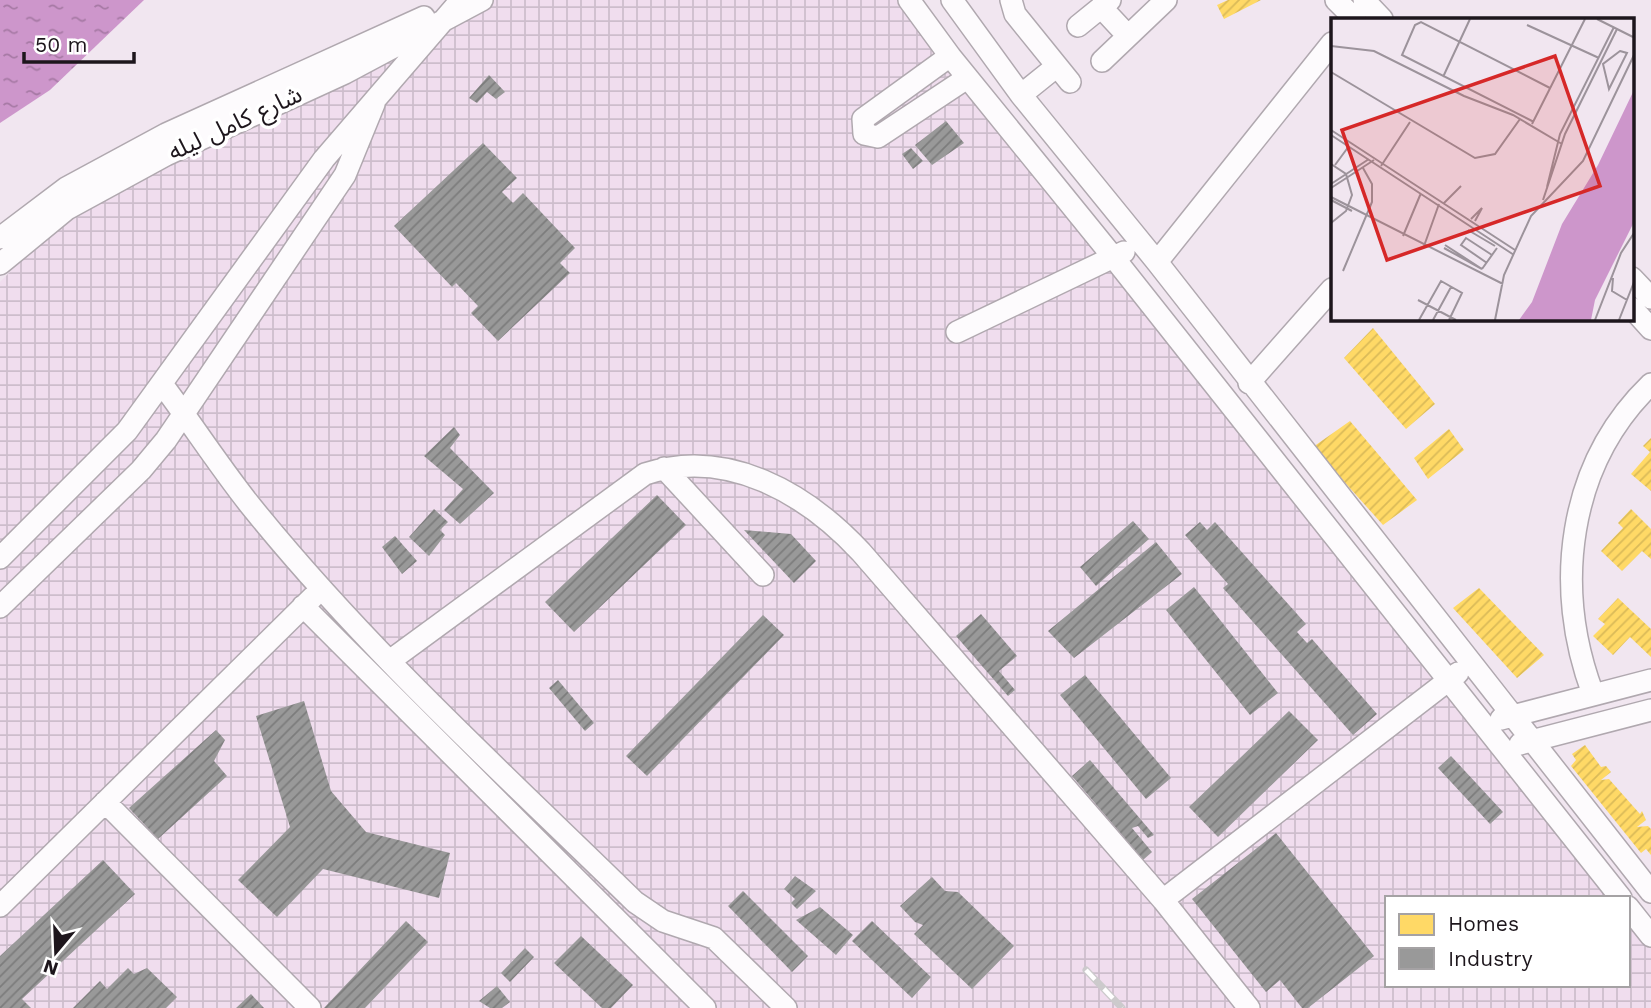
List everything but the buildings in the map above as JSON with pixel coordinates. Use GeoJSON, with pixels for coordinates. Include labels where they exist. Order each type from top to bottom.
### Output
{"type":"FeatureCollection","features":[{"type":"Feature","properties":{"kind":"street"},"geometry":{"type":"LineString","coordinates":[[0,558],[114,446],[162,384],[324,159],[378,93],[461,0]]}},
{"type":"Feature","properties":{"kind":"street","name":"شارع كامل ليله"},"geometry":{"type":"LineString","coordinates":[[0,238],[66,188],[166,134],[461,0]]}},
{"type":"Feature","properties":{"kind":"street","name":"شارع كامل ليله"},"geometry":{"type":"LineString","coordinates":[[0,264],[66,209],[166,155],[345,73],[482,0]]}},
{"type":"Feature","properties":{"kind":"street"},"geometry":{"type":"LineString","coordinates":[[909,0],[967,78],[1114,258],[1619,896]]}},
{"type":"Feature","properties":{"kind":"street"},"geometry":{"type":"LineString","coordinates":[[952,0],[1015,87],[1157,262],[1384,556],[1531,741],[1647,881],[1627,896]]}},
{"type":"Feature","properties":{"kind":"street"},"geometry":{"type":"LineString","coordinates":[[983,97],[1064,74],[1013,7],[1003,10],[994,0]]}},
{"type":"Feature","properties":{"kind":"street"},"geometry":{"type":"LineString","coordinates":[[1336,0],[1379,18]]}},
{"type":"Feature","properties":{"kind":"street"},"geometry":{"type":"LineString","coordinates":[[1102,61],[1161,2]]}},
{"type":"Feature","properties":{"kind":"street"},"geometry":{"type":"LineString","coordinates":[[1077,26],[1105,3],[1128,36]]}},
{"type":"Feature","properties":{"kind":"street"},"geometry":{"type":"LineString","coordinates":[[1157,262],[1331,44]]}},
{"type":"Feature","properties":{"kind":"street"},"geometry":{"type":"LineString","coordinates":[[950,56],[863,119],[864,134],[878,137],[967,78]]}},
{"type":"Feature","properties":{"kind":"street"},"geometry":{"type":"LineString","coordinates":[[0,607],[141,470],[184,414],[345,175],[378,93]]}},
{"type":"Feature","properties":{"kind":"street"},"geometry":{"type":"LineString","coordinates":[[1032,158],[1057,139]]}},
{"type":"Feature","properties":{"kind":"street"},"geometry":{"type":"LineString","coordinates":[[957,332],[1114,258],[1141,242]]}},
{"type":"Feature","properties":{"kind":"street"},"geometry":{"type":"LineString","coordinates":[[1634,280],[1651,298]]}},
{"type":"Feature","properties":{"kind":"street"},"geometry":{"type":"LineString","coordinates":[[1229,404],[1251,385],[1331,290]]}},
{"type":"Feature","properties":{"kind":"street"},"geometry":{"type":"LineString","coordinates":[[1634,310],[1651,329]]}},
{"type":"Feature","properties":{"kind":"street"},"geometry":{"type":"LineString","coordinates":[[162,384],[250,504],[322,588],[391,660],[635,902],[663,922],[714,938],[786,1008]]}},
{"type":"Feature","properties":{"kind":"street"},"geometry":{"type":"LineString","coordinates":[[1593,694],[1576,642],[1572,615],[1570,561],[1574,534],[1584,494],[1599,456],[1628,410],[1651,384]]}},
{"type":"Feature","properties":{"kind":"street"},"geometry":{"type":"LineString","coordinates":[[1269,456],[1293,438]]}},
{"type":"Feature","properties":{"kind":"street"},"geometry":{"type":"LineString","coordinates":[[391,660],[631,481],[664,468],[699,464],[737,472],[797,497],[842,531],[1163,900],[1249,1008]]}},
{"type":"Feature","properties":{"kind":"street"},"geometry":{"type":"LineString","coordinates":[[664,468],[763,575]]}},
{"type":"Feature","properties":{"kind":"street"},"geometry":{"type":"LineString","coordinates":[[1362,574],[1384,556]]}},
{"type":"Feature","properties":{"kind":"street"},"geometry":{"type":"LineString","coordinates":[[0,906],[322,588]]}},
{"type":"Feature","properties":{"kind":"street"},"geometry":{"type":"LineString","coordinates":[[303,606],[705,1008]]}},
{"type":"Feature","properties":{"kind":"street"},"geometry":{"type":"LineString","coordinates":[[1163,900],[1471,663]]}},
{"type":"Feature","properties":{"kind":"street"},"geometry":{"type":"LineString","coordinates":[[1484,726],[1510,715],[1651,680]]}},
{"type":"Feature","properties":{"kind":"street"},"geometry":{"type":"LineString","coordinates":[[1502,750],[1651,710]]}},
{"type":"Feature","properties":{"kind":"street"},"geometry":{"type":"LineString","coordinates":[[106,802],[310,1008]]}},
{"type":"Feature","properties":{"kind":"street"},"geometry":{"type":"LineString","coordinates":[[1630,910],[1651,936]]}},
{"type":"Feature","properties":{"kind":"shaded area"},"geometry":{"type":"Polygon","coordinates":[[[488,0],[916,0],[1612,896],[1385,896],[1385,987],[1630,987],[1630,919],[1651,945],[1651,1008],[0,1008],[0,282],[76,205],[488,0]]]}},
{"type":"Feature","properties":{"kind":"water"},"geometry":{"type":"Polygon","coordinates":[[[0,0],[144,0],[50,90],[0,123],[0,0]]]}},
{"type":"Feature","properties":{"kind":"railway"},"geometry":{"type":"LineString","coordinates":[[1086,970],[1122,1008]]}}]}
